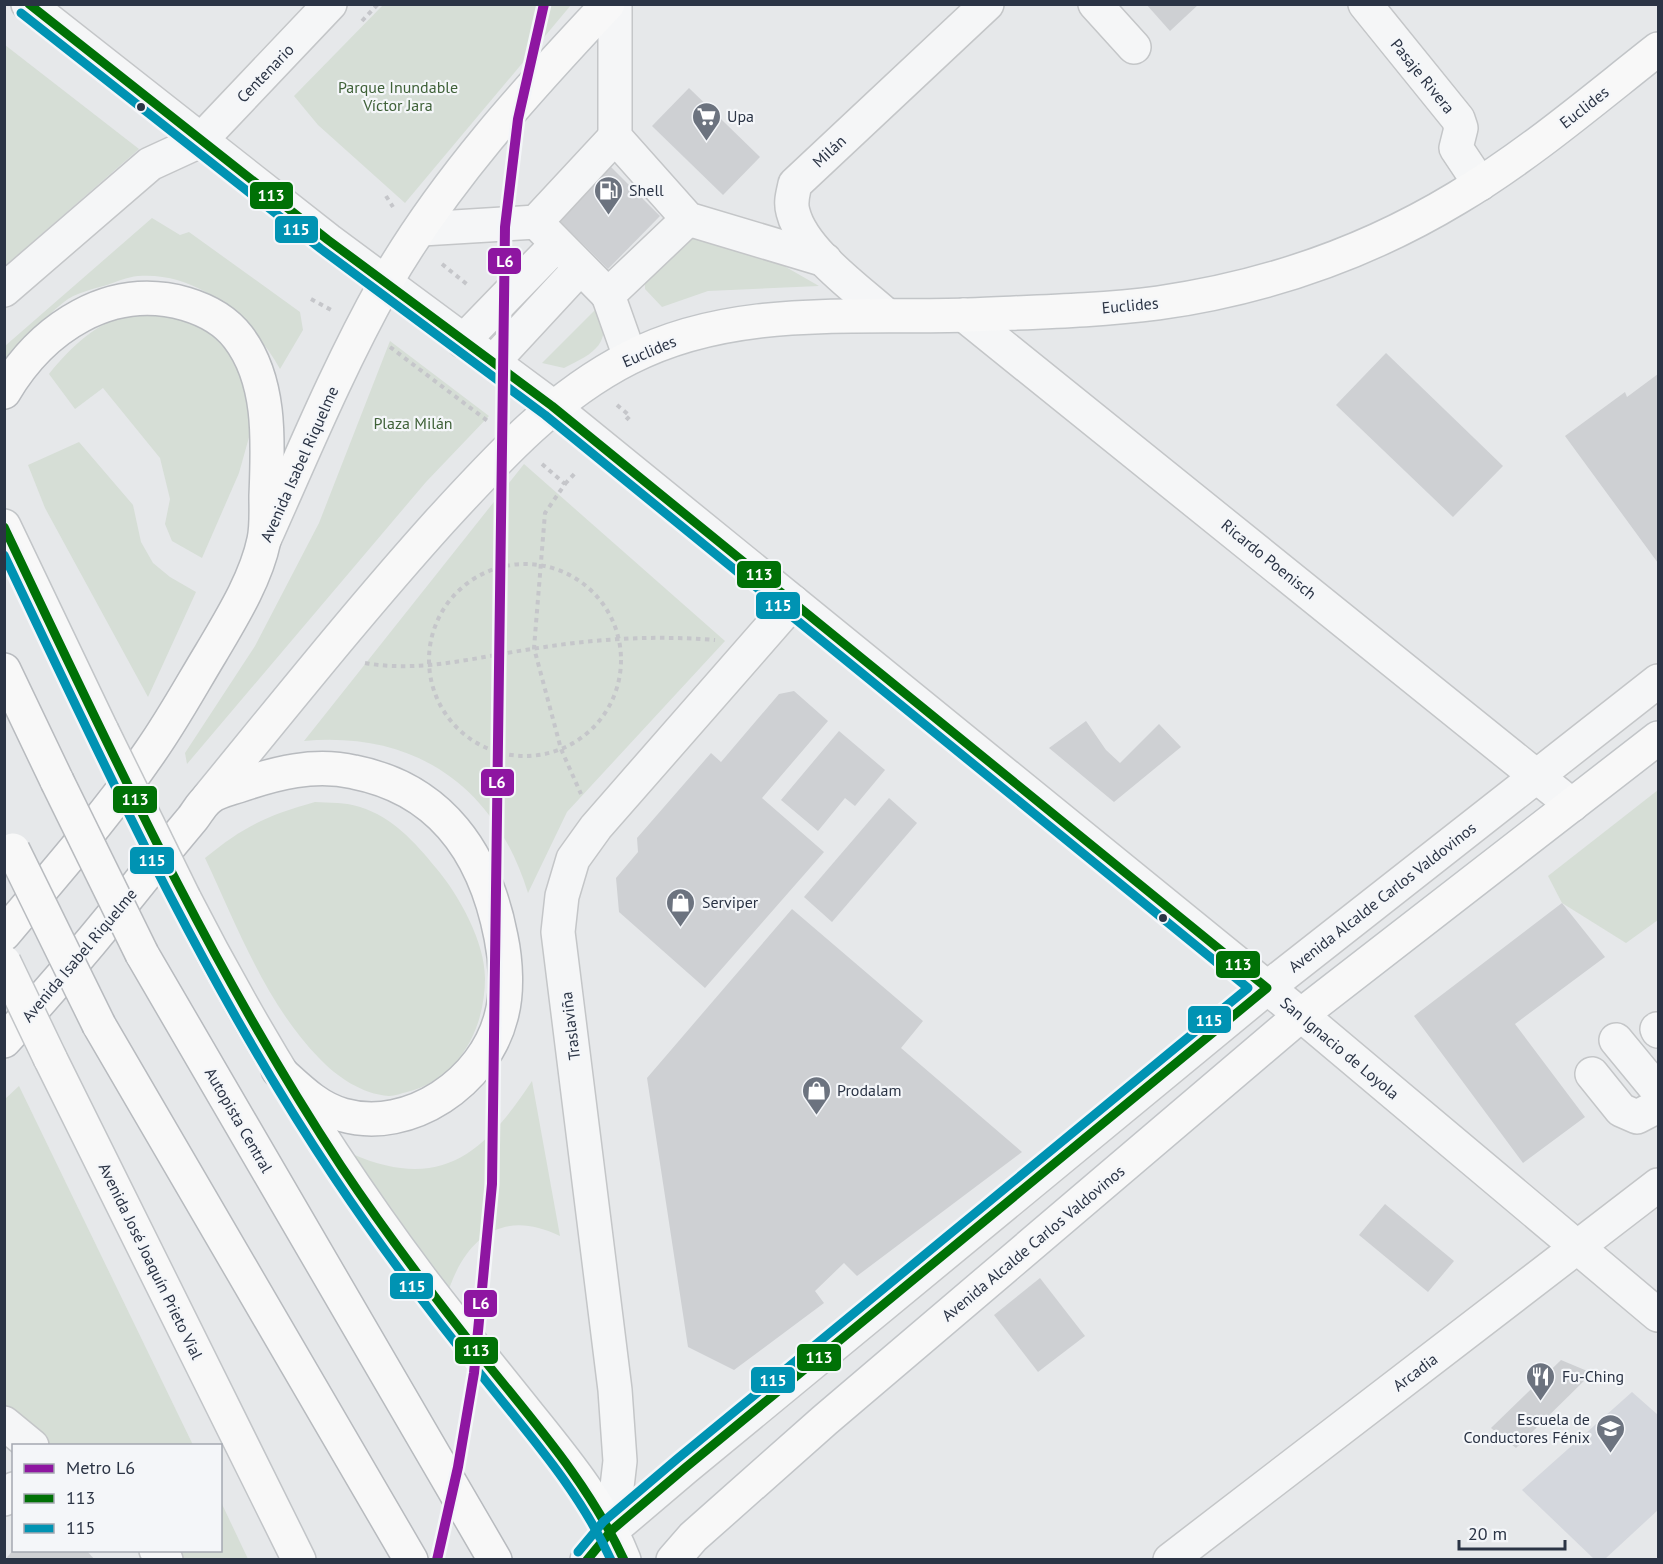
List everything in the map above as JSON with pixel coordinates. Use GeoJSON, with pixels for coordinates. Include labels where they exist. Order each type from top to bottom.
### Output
{"type":"FeatureCollection","features":[{"type":"Feature","properties":{"kind":"main road","name":"Avenida Isabel Riquelme"},"geometry":{"type":"LineString","coordinates":[[4,934],[103,815],[151,752],[223,633],[254,570],[265,539],[333,385],[386,284],[422,229],[506,118],[609,4]]}},
{"type":"Feature","properties":{"kind":"main road","name":"Euclides"},"geometry":{"type":"LineString","coordinates":[[552,406],[588,381],[630,357],[684,336],[720,326],[885,314],[964,315],[1144,304],[1246,286],[1291,273],[1377,240],[1419,220],[1480,183],[1659,49]]}},
{"type":"Feature","properties":{"kind":"main road"},"geometry":{"type":"LineString","coordinates":[[4,392],[26,360],[48,338],[73,319],[96,307],[124,300],[152,298],[178,302],[210,314],[237,336],[259,378],[268,452],[265,539]]}},
{"type":"Feature","properties":{"kind":"main road","name":"Avenida Isabel Riquelme"},"geometry":{"type":"LineString","coordinates":[[4,1041],[117,910],[413,551],[552,406]]}},
{"type":"Feature","properties":{"kind":"main road"},"geometry":{"type":"LineString","coordinates":[[4,526],[184,898],[278,1070],[396,1246],[582,1484],[618,1545]]}},
{"type":"Feature","properties":{"kind":"main road","name":"Autopista Central"},"geometry":{"type":"LineString","coordinates":[[4,670],[142,954],[495,1560]]}},
{"type":"Feature","properties":{"kind":"main road","name":"Avenida Alcalde Carlos Valdovinos"},"geometry":{"type":"LineString","coordinates":[[673,1560],[709,1522],[817,1427],[1301,1015],[1659,738]]}},
{"type":"Feature","properties":{"kind":"main road"},"geometry":{"type":"LineString","coordinates":[[208,798],[274,774],[314,768],[348,770],[395,784],[430,807],[461,836],[481,870],[497,915],[504,968],[501,1018],[486,1051],[441,1098],[410,1113],[392,1117],[344,1116],[314,1102],[278,1070]]}},
{"type":"Feature","properties":{"kind":"main road"},"geometry":{"type":"LineString","coordinates":[[9,841],[99,1025],[411,1560]]}},
{"type":"Feature","properties":{"kind":"main road","name":"Avenida José Joaquín Prieto Vial"},"geometry":{"type":"LineString","coordinates":[[4,962],[299,1560]]}},
{"type":"Feature","properties":{"kind":"street","name":"San Ignacio de Loyola"},"geometry":{"type":"LineString","coordinates":[[28,4],[200,141],[386,284],[552,406],[1301,1015],[1659,1315]]}},
{"type":"Feature","properties":{"kind":"street","name":"Centenario"},"geometry":{"type":"LineString","coordinates":[[200,141],[330,4]]}},
{"type":"Feature","properties":{"kind":"street"},"geometry":{"type":"LineString","coordinates":[[463,341],[546,233],[615,137],[615,4]]}},
{"type":"Feature","properties":{"kind":"street","name":"Milán"},"geometry":{"type":"LineString","coordinates":[[885,314],[825,260],[804,234],[793,212],[791,198],[795,184],[987,4]]}},
{"type":"Feature","properties":{"kind":"street"},"geometry":{"type":"LineString","coordinates":[[1095,4],[1134,47]]}},
{"type":"Feature","properties":{"kind":"street","name":"Pasaje Rivera"},"geometry":{"type":"LineString","coordinates":[[1365,4],[1458,119],[1461,128],[1456,148],[1480,183]]}},
{"type":"Feature","properties":{"kind":"street"},"geometry":{"type":"LineString","coordinates":[[615,137],[688,219],[825,260]]}},
{"type":"Feature","properties":{"kind":"street"},"geometry":{"type":"LineString","coordinates":[[4,290],[150,164],[200,141]]}},
{"type":"Feature","properties":{"kind":"street"},"geometry":{"type":"LineString","coordinates":[[608,295],[688,219]]}},
{"type":"Feature","properties":{"kind":"street"},"geometry":{"type":"LineString","coordinates":[[422,229],[546,233],[608,295],[630,357]]}},
{"type":"Feature","properties":{"kind":"street"},"geometry":{"type":"LineString","coordinates":[[493,362],[580,268]]}},
{"type":"Feature","properties":{"kind":"street","name":"Ricardo Poenisch"},"geometry":{"type":"LineString","coordinates":[[964,315],[1572,805]]}},
{"type":"Feature","properties":{"kind":"street","name":"Traslaviña"},"geometry":{"type":"LineString","coordinates":[[618,1545],[620,1461],[615,1390],[558,932],[562,896],[573,859],[596,827],[793,602]]}},
{"type":"Feature","properties":{"kind":"street","name":"Avenida Alcalde Carlos Valdovinos"},"geometry":{"type":"LineString","coordinates":[[587,1560],[618,1545],[1267,988],[1659,681]]}},
{"type":"Feature","properties":{"kind":"street"},"geometry":{"type":"LineString","coordinates":[[1616,1040],[1659,1091]]}},
{"type":"Feature","properties":{"kind":"street"},"geometry":{"type":"LineString","coordinates":[[1592,1074],[1621,1110],[1637,1118],[1659,1106]]}},
{"type":"Feature","properties":{"kind":"street","name":"Arcadia"},"geometry":{"type":"LineString","coordinates":[[1170,1560],[1659,1185]]}},
{"type":"Feature","properties":{"kind":"street"},"geometry":{"type":"LineString","coordinates":[[4,1423],[30,1444]]}},
{"type":"Feature","properties":{"kind":"path"},"geometry":{"type":"LineString","coordinates":[[311,299],[363,326],[516,442],[566,484],[545,513],[539,564],[534,648],[561,749],[596,827]]}},
{"type":"Feature","properties":{"kind":"path"},"geometry":{"type":"LineString","coordinates":[[539,564],[566,572],[593,590],[608,610],[619,640],[621,662],[616,691],[602,717],[584,736],[561,749],[537,755],[511,755],[486,748],[464,734],[446,715],[434,692],[429,667],[431,642],[438,618],[452,597],[476,577],[504,566],[539,564]]}},
{"type":"Feature","properties":{"kind":"path"},"geometry":{"type":"LineString","coordinates":[[324,657],[378,666],[429,667],[534,648],[667,636],[757,644]]}},
{"type":"Feature","properties":{"kind":"shaded area","name":"Escuela de Conductores Fénix"},"geometry":{"type":"Polygon","coordinates":[[[1632,1392],[1658,1415],[1658,1510],[1605,1559],[1594,1559],[1522,1490],[1632,1392]]]}},
{"type":"Feature","properties":{"kind":"green space","name":"Parque Inundable Víctor Jara"},"geometry":{"type":"Polygon","coordinates":[[[383,5],[571,5],[405,203],[318,125],[294,96],[383,5]]]}},
{"type":"Feature","properties":{"kind":"green space"},"geometry":{"type":"Polygon","coordinates":[[[5,45],[139,149],[4,266],[5,45]]]}},
{"type":"Feature","properties":{"kind":"green space"},"geometry":{"type":"Polygon","coordinates":[[[152,218],[180,235],[189,232],[300,312],[303,330],[280,369],[255,333],[222,302],[203,290],[182,282],[161,277],[138,276],[126,278],[68,299],[40,324],[5,365],[5,346],[152,218]]]}},
{"type":"Feature","properties":{"kind":"green space"},"geometry":{"type":"Polygon","coordinates":[[[676,228],[751,247],[819,286],[708,291],[662,307],[645,289],[644,257],[676,228]]]}},
{"type":"Feature","properties":{"kind":"green space"},"geometry":{"type":"Polygon","coordinates":[[[600,305],[604,329],[602,338],[593,351],[564,368],[542,363],[600,305]]]}},
{"type":"Feature","properties":{"kind":"green space"},"geometry":{"type":"Polygon","coordinates":[[[174,312],[202,323],[241,362],[253,423],[239,473],[202,558],[172,541],[165,524],[170,499],[160,458],[103,388],[75,409],[49,374],[85,337],[107,323],[131,315],[174,312]]]}},
{"type":"Feature","properties":{"kind":"green space","name":"Plaza Milán"},"geometry":{"type":"Polygon","coordinates":[[[390,341],[489,416],[426,482],[187,764],[185,753],[255,646],[319,523],[390,341]]]}},
{"type":"Feature","properties":{"kind":"green space"},"geometry":{"type":"Polygon","coordinates":[[[79,442],[133,505],[141,542],[153,563],[170,577],[196,592],[148,697],[45,508],[28,465],[79,442]]]}},
{"type":"Feature","properties":{"kind":"green space"},"geometry":{"type":"Polygon","coordinates":[[[524,464],[725,641],[567,812],[528,893],[513,855],[495,823],[472,795],[445,773],[415,756],[381,745],[344,740],[304,741],[524,464]]]}},
{"type":"Feature","properties":{"kind":"green space"},"geometry":{"type":"Polygon","coordinates":[[[1658,790],[1658,920],[1626,943],[1562,903],[1548,876],[1658,790]]]}},
{"type":"Feature","properties":{"kind":"green space"},"geometry":{"type":"Polygon","coordinates":[[[315,802],[355,805],[372,811],[393,824],[411,840],[445,879],[462,905],[481,949],[485,978],[484,997],[480,1016],[466,1049],[455,1064],[441,1076],[407,1092],[389,1096],[360,1088],[334,1072],[300,1037],[283,1014],[254,963],[205,858],[256,823],[315,802]]]}},
{"type":"Feature","properties":{"kind":"green space"},"geometry":{"type":"Polygon","coordinates":[[[532,1081],[560,1236],[540,1228],[522,1225],[491,1232],[478,1241],[467,1254],[449,1289],[352,1154],[383,1165],[411,1169],[435,1167],[457,1159],[477,1146],[496,1129],[532,1081]]]}},
{"type":"Feature","properties":{"kind":"green space"},"geometry":{"type":"Polygon","coordinates":[[[19,1086],[193,1444],[42,1444],[5,1413],[4,1100],[19,1086]]]}},
{"type":"Feature","properties":{"kind":"green space"},"geometry":{"type":"Polygon","coordinates":[[[222,1504],[248,1559],[176,1559],[166,1552],[222,1552],[222,1504]]]}},
{"type":"Feature","properties":{"kind":"building"},"geometry":{"type":"Polygon","coordinates":[[[1146,4],[1199,4],[1170,31],[1146,4]]]}},
{"type":"Feature","properties":{"kind":"building","name":"Upa"},"geometry":{"type":"Polygon","coordinates":[[[689,88],[760,157],[723,195],[652,126],[689,88]]]}},
{"type":"Feature","properties":{"kind":"building","name":"Shell"},"geometry":{"type":"Polygon","coordinates":[[[608,164],[660,216],[608,269],[556,217],[608,164]]]}},
{"type":"Feature","properties":{"kind":"building"},"geometry":{"type":"Polygon","coordinates":[[[1386,353],[1503,466],[1453,517],[1336,405],[1386,353]]]}},
{"type":"Feature","properties":{"kind":"building"},"geometry":{"type":"Polygon","coordinates":[[[1658,374],[1658,563],[1565,436],[1625,392],[1627,397],[1658,374]]]}},
{"type":"Feature","properties":{"kind":"building"},"geometry":{"type":"Polygon","coordinates":[[[794,691],[828,721],[762,798],[824,852],[705,988],[619,912],[616,878],[638,852],[637,838],[711,753],[721,762],[779,694],[794,691]]]}},
{"type":"Feature","properties":{"kind":"building"},"geometry":{"type":"Polygon","coordinates":[[[1086,721],[1106,750],[1120,763],[1159,724],[1181,747],[1114,802],[1049,748],[1086,721]]]}},
{"type":"Feature","properties":{"kind":"building"},"geometry":{"type":"Polygon","coordinates":[[[839,731],[885,770],[855,806],[845,798],[818,831],[781,800],[839,731]]]}},
{"type":"Feature","properties":{"kind":"building"},"geometry":{"type":"Polygon","coordinates":[[[889,798],[917,823],[832,922],[804,897],[889,798]]]}},
{"type":"Feature","properties":{"kind":"building"},"geometry":{"type":"Polygon","coordinates":[[[1562,903],[1605,957],[1515,1024],[1585,1117],[1523,1163],[1414,1016],[1562,903]]]}},
{"type":"Feature","properties":{"kind":"building","name":"Prodalam"},"geometry":{"type":"Polygon","coordinates":[[[792,909],[923,1021],[901,1048],[1022,1152],[857,1276],[844,1263],[815,1291],[824,1303],[734,1370],[688,1347],[647,1078],[792,909]]]}},
{"type":"Feature","properties":{"kind":"building"},"geometry":{"type":"Polygon","coordinates":[[[1385,1204],[1454,1261],[1428,1292],[1359,1235],[1385,1204]]]}},
{"type":"Feature","properties":{"kind":"building"},"geometry":{"type":"Polygon","coordinates":[[[1040,1278],[1085,1336],[1038,1372],[994,1315],[1040,1278]]]}},
{"type":"Feature","properties":{"kind":"building","name":"Fu-Ching"},"geometry":{"type":"Polygon","coordinates":[[[1561,1360],[1592,1373],[1516,1448],[1491,1428],[1561,1360]]]}},
{"type":"Feature","properties":{"kind":"building"},"geometry":{"type":"Polygon","coordinates":[[[12,1551],[88,1552],[95,1560],[5,1560],[12,1551]]]}},
{"type":"Feature","properties":{"kind":"metro line","name":"L6"},"geometry":{"type":"LineString","coordinates":[[437,1560],[458,1467],[474,1373],[492,1184],[505,227],[518,119],[544,4]]}},
{"type":"Feature","properties":{"kind":"transit line","name":"113"},"geometry":{"type":"LineString","coordinates":[[29,4],[328,240],[552,406],[1267,988],[685,1468],[612,1530],[587,1560]]}},
{"type":"Feature","properties":{"kind":"transit line","name":"115"},"geometry":{"type":"LineString","coordinates":[[21,13],[321,249],[545,415],[1248,988],[677,1459],[603,1522],[578,1552]]}},
{"type":"Feature","properties":{"kind":"transit line","name":"113"},"geometry":{"type":"LineString","coordinates":[[4,527],[121,772],[203,933],[293,1089],[341,1166],[394,1242],[580,1482],[624,1560]]}},
{"type":"Feature","properties":{"kind":"transit line","name":"115"},"geometry":{"type":"LineString","coordinates":[[4,555],[158,872],[241,1027],[286,1103],[387,1253],[443,1328],[569,1487],[611,1560]]}},
{"type":"Feature","properties":{"kind":"place","name":"Upa"},"geometry":{"type":"Point","coordinates":[706,142]}},
{"type":"Feature","properties":{"kind":"place","name":"Shell"},"geometry":{"type":"Point","coordinates":[608,216]}},
{"type":"Feature","properties":{"kind":"place","name":"Serviper"},"geometry":{"type":"Point","coordinates":[681,928]}},
{"type":"Feature","properties":{"kind":"place","name":"Prodalam"},"geometry":{"type":"Point","coordinates":[816,1116]}},
{"type":"Feature","properties":{"kind":"place","name":"Fu-Ching"},"geometry":{"type":"Point","coordinates":[1541,1402]}},
{"type":"Feature","properties":{"kind":"place","name":"Escuela de Conductores Fénix"},"geometry":{"type":"Point","coordinates":[1611,1454]}}]}
